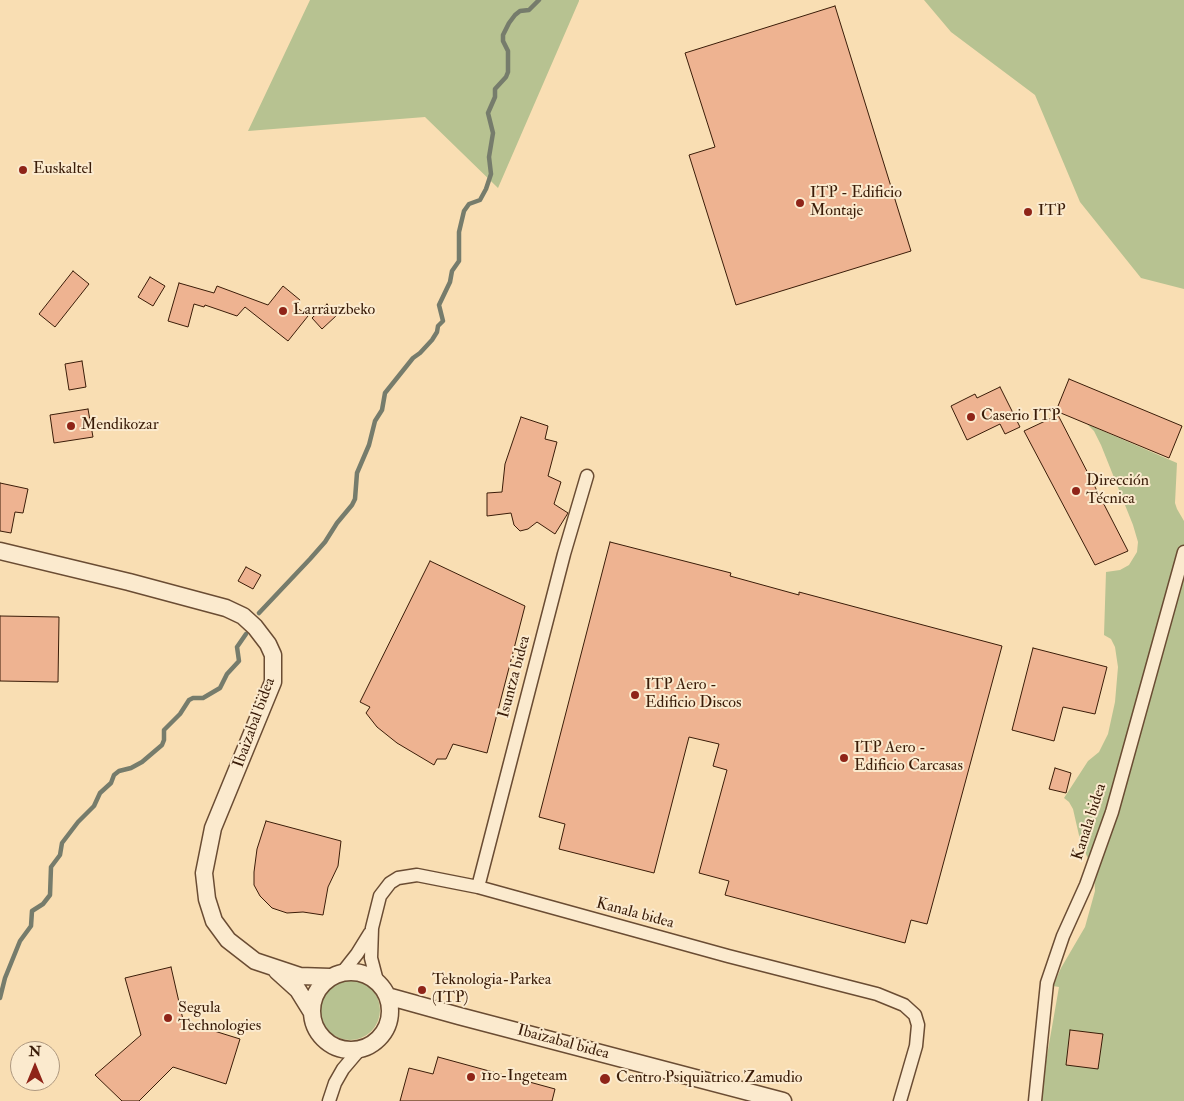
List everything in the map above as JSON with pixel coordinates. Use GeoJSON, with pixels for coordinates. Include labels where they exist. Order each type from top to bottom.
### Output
{"type":"FeatureCollection","features":[{"type":"Feature","properties":{"kind":"street","name":"Isuntza bidea"},"geometry":{"type":"LineString","coordinates":[[478,887],[586,476]]}},
{"type":"Feature","properties":{"kind":"street","name":"Ibaizabal bidea"},"geometry":{"type":"LineString","coordinates":[[0,551],[226,608],[243,616],[268,644],[273,655],[273,682],[213,828],[204,873],[206,899],[214,921],[228,940],[255,962],[300,976],[336,975]]}},
{"type":"Feature","properties":{"kind":"street","name":"Kanala bidea"},"geometry":{"type":"LineString","coordinates":[[1035,1101],[1046,983],[1063,936],[1086,885],[1112,812],[1184,552]]}},
{"type":"Feature","properties":{"kind":"street","name":"Kanala bidea"},"geometry":{"type":"LineString","coordinates":[[377,981],[371,958],[372,928],[380,896],[390,883],[398,878],[417,875],[478,887],[728,956],[877,994],[904,1005],[915,1015],[918,1025],[916,1046],[901,1100]]}},
{"type":"Feature","properties":{"kind":"street","name":"Kanala bidea"},"geometry":{"type":"LineString","coordinates":[[336,975],[357,954],[372,928]]}},
{"type":"Feature","properties":{"kind":"street","name":"Ibaizabal bidea"},"geometry":{"type":"LineString","coordinates":[[271,968],[290,981],[311,1010]]}},
{"type":"Feature","properties":{"kind":"street"},"geometry":{"type":"LineString","coordinates":[[354,972],[366,975],[377,981],[387,996],[390,1009],[389,1023],[382,1035],[372,1044],[360,1049],[336,1048],[326,1042],[318,1033],[313,1022],[311,1010],[313,997],[320,986],[336,975],[354,972]]}},
{"type":"Feature","properties":{"kind":"street","name":"Ibaizabal bidea"},"geometry":{"type":"LineString","coordinates":[[387,996],[783,1101]]}},
{"type":"Feature","properties":{"kind":"street"},"geometry":{"type":"LineString","coordinates":[[329,1101],[343,1069],[360,1049]]}},
{"type":"Feature","properties":{"kind":"green space"},"geometry":{"type":"Polygon","coordinates":[[[310,0],[579,1],[498,188],[425,117],[248,131],[310,0]]]}},
{"type":"Feature","properties":{"kind":"green space"},"geometry":{"type":"Polygon","coordinates":[[[924,0],[1184,0],[1184,289],[1141,278],[1080,202],[1035,95],[951,32],[924,0]]]}},
{"type":"Feature","properties":{"kind":"green space"},"geometry":{"type":"Polygon","coordinates":[[[1087,424],[1177,463],[1175,503],[1184,521],[1184,1101],[1039,1101],[1059,987],[1053,986],[1061,968],[1085,927],[1095,891],[1094,871],[1081,844],[1073,809],[1064,798],[1088,761],[1099,752],[1108,734],[1115,702],[1118,667],[1115,647],[1111,639],[1104,635],[1106,572],[1120,570],[1129,565],[1137,552],[1138,542],[1101,445],[1094,431],[1087,424]]]}},
{"type":"Feature","properties":{"kind":"green space"},"geometry":{"type":"Polygon","coordinates":[[[350,980],[366,985],[371,989],[375,994],[380,1010],[375,1026],[371,1031],[366,1035],[350,1040],[334,1035],[329,1031],[325,1026],[320,1010],[325,994],[329,989],[334,985],[350,980]]]}},
{"type":"Feature","properties":{"kind":"building","name":"ITP - Edificio Montaje"},"geometry":{"type":"Polygon","coordinates":[[[835,6],[911,251],[736,305],[689,155],[715,147],[685,53],[835,6]]]}},
{"type":"Feature","properties":{"kind":"building"},"geometry":{"type":"Polygon","coordinates":[[[73,271],[89,284],[55,327],[39,314],[73,271]]]}},
{"type":"Feature","properties":{"kind":"building"},"geometry":{"type":"Polygon","coordinates":[[[150,277],[165,286],[153,306],[138,297],[150,277]]]}},
{"type":"Feature","properties":{"kind":"building"},"geometry":{"type":"Polygon","coordinates":[[[179,283],[214,293],[217,286],[268,305],[283,286],[300,300],[295,306],[308,316],[288,341],[245,307],[237,316],[205,305],[204,307],[194,304],[188,327],[168,321],[179,283]]]}},
{"type":"Feature","properties":{"kind":"building"},"geometry":{"type":"Polygon","coordinates":[[[327,304],[337,315],[322,329],[312,318],[327,304]]]}},
{"type":"Feature","properties":{"kind":"building"},"geometry":{"type":"Polygon","coordinates":[[[82,361],[86,387],[69,390],[65,364],[82,361]]]}},
{"type":"Feature","properties":{"kind":"building","name":"Dirección Técnica"},"geometry":{"type":"Polygon","coordinates":[[[1069,379],[1182,426],[1169,458],[1056,411],[1069,379]]]}},
{"type":"Feature","properties":{"kind":"building"},"geometry":{"type":"Polygon","coordinates":[[[1000,387],[1020,427],[1005,434],[1000,424],[967,440],[951,406],[975,394],[977,398],[1000,387]]]}},
{"type":"Feature","properties":{"kind":"building","name":"Mendikozar"},"geometry":{"type":"Polygon","coordinates":[[[88,409],[93,437],[54,443],[50,415],[88,409]]]}},
{"type":"Feature","properties":{"kind":"building","name":"Dirección Técnica"},"geometry":{"type":"Polygon","coordinates":[[[1058,415],[1128,551],[1095,565],[1024,431],[1058,415]]]}},
{"type":"Feature","properties":{"kind":"building"},"geometry":{"type":"Polygon","coordinates":[[[521,417],[548,426],[545,439],[557,442],[548,476],[561,482],[554,504],[568,513],[555,534],[537,522],[528,529],[520,531],[514,525],[511,513],[487,516],[487,493],[502,492],[505,464],[521,417]]]}},
{"type":"Feature","properties":{"kind":"building"},"geometry":{"type":"Polygon","coordinates":[[[0,483],[28,489],[23,513],[15,512],[11,533],[0,531],[0,483]]]}},
{"type":"Feature","properties":{"kind":"building","name":"ITP Aero - Edificio Carcasas"},"geometry":{"type":"Polygon","coordinates":[[[610,542],[731,573],[730,576],[799,595],[799,592],[1002,646],[927,924],[911,920],[905,943],[725,895],[729,881],[699,873],[727,770],[713,766],[719,744],[689,737],[654,873],[559,849],[565,824],[539,817],[610,542]]]}},
{"type":"Feature","properties":{"kind":"building"},"geometry":{"type":"Polygon","coordinates":[[[430,561],[525,606],[487,753],[453,744],[446,759],[437,759],[434,765],[397,743],[377,727],[366,713],[370,707],[360,702],[430,561]]]}},
{"type":"Feature","properties":{"kind":"building"},"geometry":{"type":"Polygon","coordinates":[[[246,567],[261,575],[253,589],[238,581],[246,567]]]}},
{"type":"Feature","properties":{"kind":"building"},"geometry":{"type":"Polygon","coordinates":[[[0,616],[59,617],[58,682],[0,681],[0,616]]]}},
{"type":"Feature","properties":{"kind":"building"},"geometry":{"type":"Polygon","coordinates":[[[1033,648],[1107,667],[1095,714],[1063,707],[1054,741],[1012,730],[1033,648]]]}},
{"type":"Feature","properties":{"kind":"building"},"geometry":{"type":"Polygon","coordinates":[[[1055,768],[1071,773],[1066,793],[1049,789],[1055,768]]]}},
{"type":"Feature","properties":{"kind":"building"},"geometry":{"type":"Polygon","coordinates":[[[266,821],[341,841],[338,866],[328,887],[323,915],[303,912],[287,913],[272,908],[260,896],[254,885],[254,872],[257,849],[266,821]]]}},
{"type":"Feature","properties":{"kind":"building"},"geometry":{"type":"Polygon","coordinates":[[[171,967],[184,1024],[195,1025],[240,1039],[226,1084],[173,1067],[139,1101],[122,1101],[95,1075],[141,1035],[125,978],[171,967]]]}},
{"type":"Feature","properties":{"kind":"building"},"geometry":{"type":"Polygon","coordinates":[[[1070,1030],[1103,1034],[1098,1069],[1066,1065],[1070,1030]]]}},
{"type":"Feature","properties":{"kind":"building","name":"110-Ingeteam"},"geometry":{"type":"Polygon","coordinates":[[[438,1057],[555,1089],[552,1101],[400,1101],[409,1068],[433,1074],[438,1057]]]}},
{"type":"Feature","properties":{"kind":"waterway"},"geometry":{"type":"LineString","coordinates":[[259,613],[325,542],[337,523],[352,505],[355,499],[357,473],[369,445],[375,421],[382,410],[385,393],[413,358],[432,340],[438,326],[443,321],[439,305],[450,282],[452,271],[459,261],[459,232],[464,211],[469,204],[480,200],[491,174],[489,157],[493,133],[488,113],[495,97],[495,89],[508,72],[508,51],[503,41],[503,35],[515,15],[520,11],[529,10],[539,0]]}},
{"type":"Feature","properties":{"kind":"waterway"},"geometry":{"type":"LineString","coordinates":[[0,998],[5,978],[20,941],[31,926],[32,911],[43,904],[50,895],[51,867],[60,855],[62,843],[78,822],[94,806],[100,793],[111,783],[114,775],[119,771],[131,768],[142,762],[162,745],[164,730],[180,714],[189,700],[203,698],[220,688],[227,674],[239,661],[237,647],[246,634]]}},
{"type":"Feature","properties":{"kind":"place","name":"Euskaltel"},"geometry":{"type":"Point","coordinates":[23,170]}},
{"type":"Feature","properties":{"kind":"place","name":"ITP - Edificio Montaje"},"geometry":{"type":"Point","coordinates":[800,203]}},
{"type":"Feature","properties":{"kind":"place","name":"ITP"},"geometry":{"type":"Point","coordinates":[1028,212]}},
{"type":"Feature","properties":{"kind":"place","name":"Larrauzbeko"},"geometry":{"type":"Point","coordinates":[283,311]}},
{"type":"Feature","properties":{"kind":"place","name":"Caserio ITP"},"geometry":{"type":"Point","coordinates":[971,417]}},
{"type":"Feature","properties":{"kind":"place","name":"Mendikozar"},"geometry":{"type":"Point","coordinates":[71,426]}},
{"type":"Feature","properties":{"kind":"place","name":"Dirección Técnica"},"geometry":{"type":"Point","coordinates":[1076,491]}},
{"type":"Feature","properties":{"kind":"place","name":"ITP Aero - Edificio Discos"},"geometry":{"type":"Point","coordinates":[635,695]}},
{"type":"Feature","properties":{"kind":"place","name":"ITP Aero - Edificio Carcasas"},"geometry":{"type":"Point","coordinates":[844,758]}},
{"type":"Feature","properties":{"kind":"place","name":"Teknologia-Parkea (ITP)"},"geometry":{"type":"Point","coordinates":[422,990]}},
{"type":"Feature","properties":{"kind":"place","name":"Segula Technologies"},"geometry":{"type":"Point","coordinates":[168,1018]}},
{"type":"Feature","properties":{"kind":"place","name":"110-Ingeteam"},"geometry":{"type":"Point","coordinates":[471,1077]}},
{"type":"Feature","properties":{"kind":"place","name":"Centro Psiquiatrico Zamudio"},"geometry":{"type":"Point","coordinates":[605,1079]}}]}
